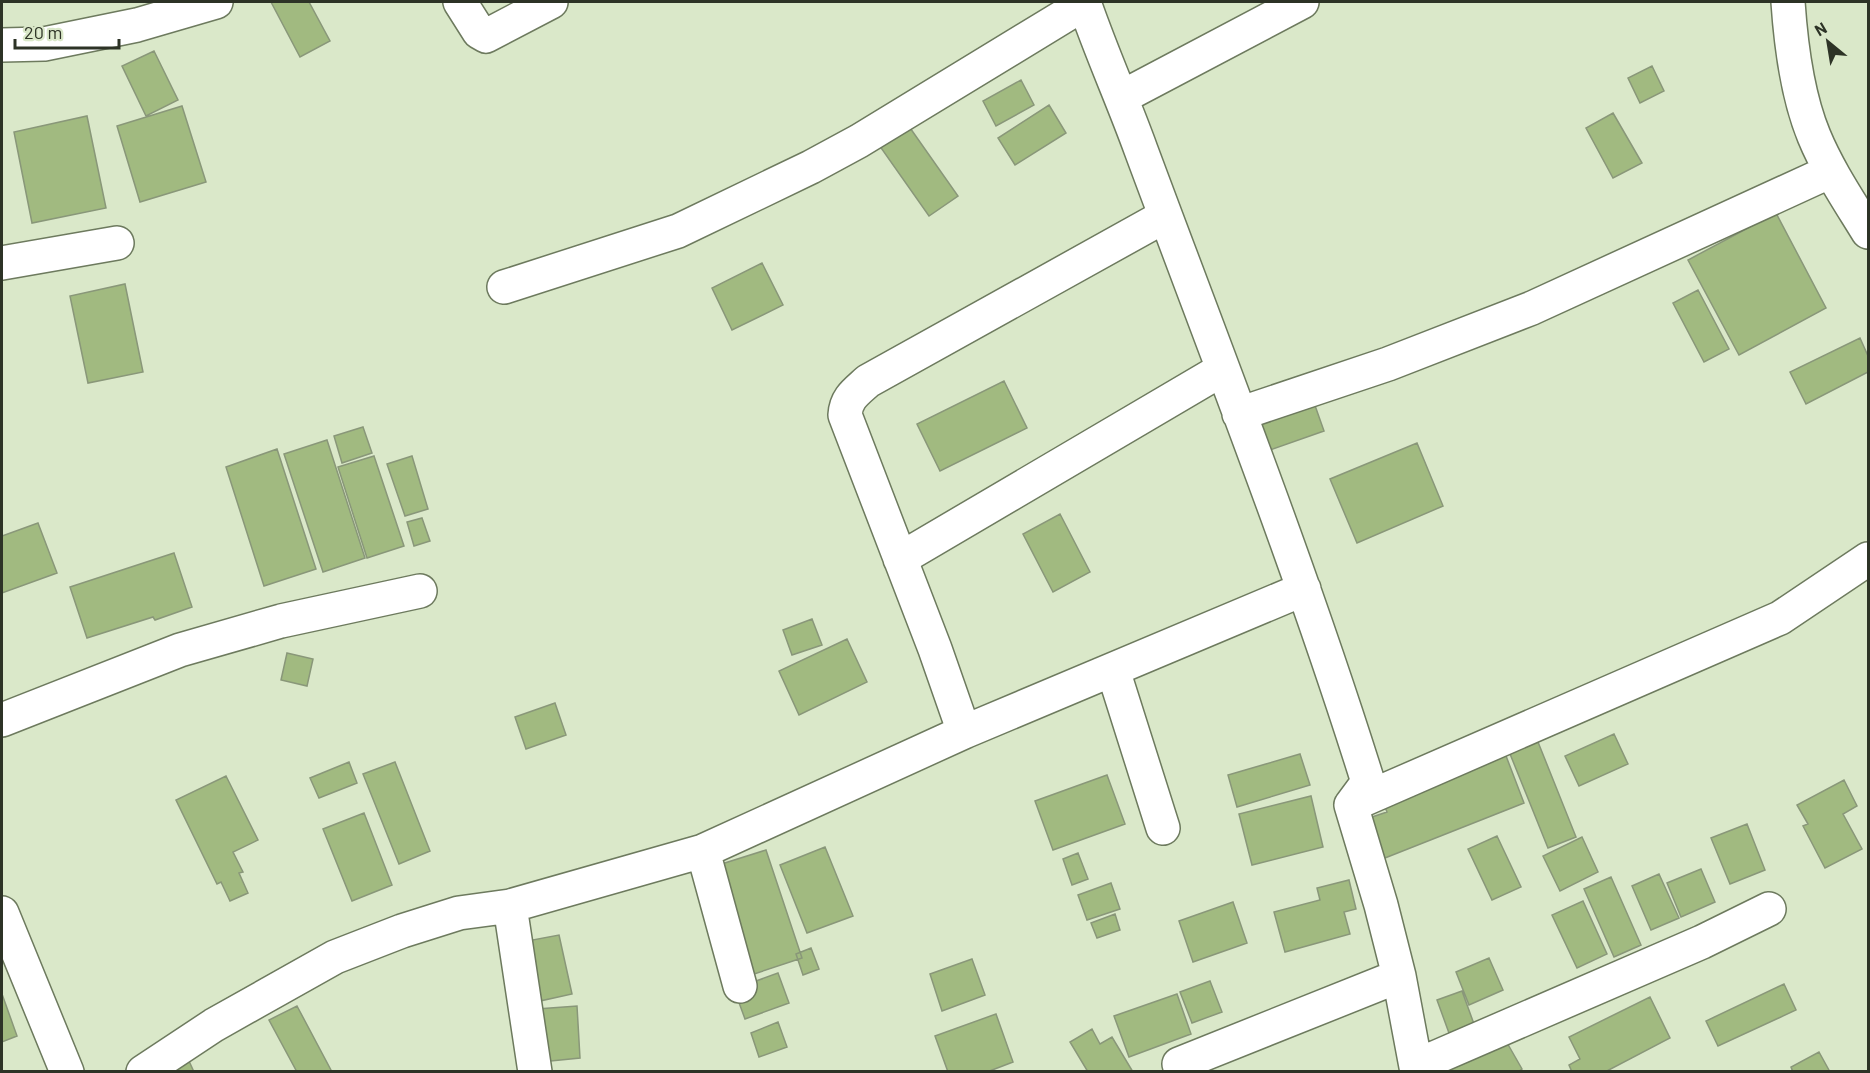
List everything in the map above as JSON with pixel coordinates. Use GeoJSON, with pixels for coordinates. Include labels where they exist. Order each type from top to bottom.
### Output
{"type":"FeatureCollection","features":[{"type":"Feature","properties":{"kind":"street"},"geometry":{"type":"LineString","coordinates":[[2,45],[44,44],[114,30],[216,2]]}},
{"type":"Feature","properties":{"kind":"street"},"geometry":{"type":"LineString","coordinates":[[460,2],[479,32],[486,36],[551,2]]}},
{"type":"Feature","properties":{"kind":"street"},"geometry":{"type":"LineString","coordinates":[[1122,97],[1302,2]]}},
{"type":"Feature","properties":{"kind":"street"},"geometry":{"type":"LineString","coordinates":[[1788,2],[1801,93],[1814,135],[1831,171],[1869,232]]}},
{"type":"Feature","properties":{"kind":"street"},"geometry":{"type":"LineString","coordinates":[[504,287],[678,231],[801,172],[859,141],[1084,3],[1122,97],[1334,673],[1368,782],[1352,805]]}},
{"type":"Feature","properties":{"kind":"street"},"geometry":{"type":"LineString","coordinates":[[1239,414],[1388,364],[1532,309],[1831,171]]}},
{"type":"Feature","properties":{"kind":"street"},"geometry":{"type":"LineString","coordinates":[[964,732],[845,415],[846,405],[850,397],[868,381],[1165,216]]}},
{"type":"Feature","properties":{"kind":"street"},"geometry":{"type":"LineString","coordinates":[[2,262],[117,243]]}},
{"type":"Feature","properties":{"kind":"street"},"geometry":{"type":"LineString","coordinates":[[900,559],[1223,369]]}},
{"type":"Feature","properties":{"kind":"street"},"geometry":{"type":"LineString","coordinates":[[1352,805],[1780,618],[1869,559]]}},
{"type":"Feature","properties":{"kind":"street"},"geometry":{"type":"LineString","coordinates":[[143,1071],[214,1025],[335,957],[402,931],[459,913],[510,906],[703,850],[964,732],[1304,589]]}},
{"type":"Feature","properties":{"kind":"street"},"geometry":{"type":"LineString","coordinates":[[2,720],[180,650],[281,621],[420,591]]}},
{"type":"Feature","properties":{"kind":"street"},"geometry":{"type":"LineString","coordinates":[[1113,670],[1163,828]]}},
{"type":"Feature","properties":{"kind":"street"},"geometry":{"type":"LineString","coordinates":[[1352,805],[1399,976],[1417,1069],[1702,942],[1769,909]]}},
{"type":"Feature","properties":{"kind":"street"},"geometry":{"type":"LineString","coordinates":[[703,850],[740,986]]}},
{"type":"Feature","properties":{"kind":"street"},"geometry":{"type":"LineString","coordinates":[[510,906],[535,1071]]}},
{"type":"Feature","properties":{"kind":"street"},"geometry":{"type":"LineString","coordinates":[[2,913],[67,1071]]}},
{"type":"Feature","properties":{"kind":"street"},"geometry":{"type":"LineString","coordinates":[[1179,1064],[1399,976]]}},
{"type":"Feature","properties":{"kind":"building"},"geometry":{"type":"Polygon","coordinates":[[[271,2],[309,2],[330,41],[300,57],[271,2]]]}},
{"type":"Feature","properties":{"kind":"building"},"geometry":{"type":"Polygon","coordinates":[[[154,51],[178,100],[146,116],[122,66],[154,51]]]}},
{"type":"Feature","properties":{"kind":"building"},"geometry":{"type":"Polygon","coordinates":[[[1652,66],[1664,91],[1640,103],[1628,78],[1652,66]]]}},
{"type":"Feature","properties":{"kind":"building"},"geometry":{"type":"Polygon","coordinates":[[[1021,80],[1034,105],[996,126],[983,101],[1021,80]]]}},
{"type":"Feature","properties":{"kind":"building"},"geometry":{"type":"Polygon","coordinates":[[[1049,105],[1066,133],[1015,165],[998,138],[1049,105]]]}},
{"type":"Feature","properties":{"kind":"building"},"geometry":{"type":"Polygon","coordinates":[[[182,106],[206,182],[140,202],[117,126],[182,106]]]}},
{"type":"Feature","properties":{"kind":"building"},"geometry":{"type":"Polygon","coordinates":[[[1613,113],[1642,163],[1613,178],[1586,128],[1613,113]]]}},
{"type":"Feature","properties":{"kind":"building"},"geometry":{"type":"Polygon","coordinates":[[[87,116],[106,208],[32,223],[14,132],[87,116]]]}},
{"type":"Feature","properties":{"kind":"building"},"geometry":{"type":"Polygon","coordinates":[[[908,125],[958,196],[929,216],[879,145],[908,125]]]}},
{"type":"Feature","properties":{"kind":"building"},"geometry":{"type":"Polygon","coordinates":[[[1776,213],[1826,308],[1739,355],[1688,260],[1776,213]]]}},
{"type":"Feature","properties":{"kind":"building"},"geometry":{"type":"Polygon","coordinates":[[[762,263],[783,305],[732,330],[712,288],[762,263]]]}},
{"type":"Feature","properties":{"kind":"building"},"geometry":{"type":"Polygon","coordinates":[[[125,284],[143,372],[88,383],[70,296],[125,284]]]}},
{"type":"Feature","properties":{"kind":"building"},"geometry":{"type":"Polygon","coordinates":[[[1698,290],[1729,349],[1704,362],[1673,303],[1698,290]]]}},
{"type":"Feature","properties":{"kind":"building"},"geometry":{"type":"Polygon","coordinates":[[[1860,338],[1868,356],[1868,372],[1806,404],[1790,372],[1860,338]]]}},
{"type":"Feature","properties":{"kind":"building"},"geometry":{"type":"Polygon","coordinates":[[[1004,381],[1027,428],[940,471],[917,424],[1004,381]]]}},
{"type":"Feature","properties":{"kind":"building"},"geometry":{"type":"Polygon","coordinates":[[[1312,397],[1324,431],[1267,451],[1255,417],[1312,397]]]}},
{"type":"Feature","properties":{"kind":"building"},"geometry":{"type":"Polygon","coordinates":[[[363,427],[372,453],[342,463],[334,436],[363,427]]]}},
{"type":"Feature","properties":{"kind":"building"},"geometry":{"type":"Polygon","coordinates":[[[327,440],[365,558],[323,572],[284,454],[327,440]]]}},
{"type":"Feature","properties":{"kind":"building"},"geometry":{"type":"Polygon","coordinates":[[[1417,443],[1443,506],[1357,543],[1330,479],[1417,443]]]}},
{"type":"Feature","properties":{"kind":"building"},"geometry":{"type":"Polygon","coordinates":[[[277,449],[316,569],[264,586],[226,467],[277,449]]]}},
{"type":"Feature","properties":{"kind":"building"},"geometry":{"type":"Polygon","coordinates":[[[374,456],[404,546],[367,558],[338,467],[374,456]]]}},
{"type":"Feature","properties":{"kind":"building"},"geometry":{"type":"Polygon","coordinates":[[[412,456],[428,509],[405,516],[387,464],[412,456]]]}},
{"type":"Feature","properties":{"kind":"building"},"geometry":{"type":"Polygon","coordinates":[[[1060,514],[1090,572],[1053,592],[1023,534],[1060,514]]]}},
{"type":"Feature","properties":{"kind":"building"},"geometry":{"type":"Polygon","coordinates":[[[422,518],[430,541],[414,546],[407,522],[422,518]]]}},
{"type":"Feature","properties":{"kind":"building"},"geometry":{"type":"Polygon","coordinates":[[[38,523],[57,573],[2,593],[2,536],[38,523]]]}},
{"type":"Feature","properties":{"kind":"building"},"geometry":{"type":"Polygon","coordinates":[[[174,553],[192,607],[155,620],[153,617],[87,638],[70,587],[174,553]]]}},
{"type":"Feature","properties":{"kind":"building"},"geometry":{"type":"Polygon","coordinates":[[[812,619],[822,645],[792,655],[783,630],[812,619]]]}},
{"type":"Feature","properties":{"kind":"building"},"geometry":{"type":"Polygon","coordinates":[[[847,639],[867,682],[799,715],[779,671],[847,639]]]}},
{"type":"Feature","properties":{"kind":"building"},"geometry":{"type":"Polygon","coordinates":[[[287,653],[313,659],[307,686],[281,680],[287,653]]]}},
{"type":"Feature","properties":{"kind":"building"},"geometry":{"type":"Polygon","coordinates":[[[555,703],[566,735],[526,749],[515,717],[555,703]]]}},
{"type":"Feature","properties":{"kind":"building"},"geometry":{"type":"Polygon","coordinates":[[[1614,734],[1628,764],[1579,786],[1565,756],[1614,734]]]}},
{"type":"Feature","properties":{"kind":"building"},"geometry":{"type":"Polygon","coordinates":[[[1536,737],[1576,837],[1548,848],[1508,749],[1536,737]]]}},
{"type":"Feature","properties":{"kind":"building"},"geometry":{"type":"Polygon","coordinates":[[[1503,748],[1524,803],[1385,858],[1369,818],[1387,812],[1381,797],[1503,748]]]}},
{"type":"Feature","properties":{"kind":"building"},"geometry":{"type":"Polygon","coordinates":[[[1300,754],[1310,785],[1237,807],[1228,775],[1300,754]]]}},
{"type":"Feature","properties":{"kind":"building"},"geometry":{"type":"Polygon","coordinates":[[[349,762],[357,783],[319,798],[310,778],[349,762]]]}},
{"type":"Feature","properties":{"kind":"building"},"geometry":{"type":"Polygon","coordinates":[[[395,762],[430,851],[399,864],[363,774],[395,762]]]}},
{"type":"Feature","properties":{"kind":"building"},"geometry":{"type":"Polygon","coordinates":[[[1107,775],[1125,824],[1053,850],[1035,801],[1107,775]]]}},
{"type":"Feature","properties":{"kind":"building"},"geometry":{"type":"Polygon","coordinates":[[[226,776],[258,840],[233,852],[243,872],[239,873],[248,893],[230,901],[221,882],[217,884],[176,800],[226,776]]]}},
{"type":"Feature","properties":{"kind":"building"},"geometry":{"type":"Polygon","coordinates":[[[1844,780],[1857,806],[1843,814],[1862,849],[1825,868],[1803,826],[1808,824],[1797,805],[1844,780]]]}},
{"type":"Feature","properties":{"kind":"building"},"geometry":{"type":"Polygon","coordinates":[[[1311,796],[1323,847],[1252,865],[1239,814],[1311,796]]]}},
{"type":"Feature","properties":{"kind":"building"},"geometry":{"type":"Polygon","coordinates":[[[364,813],[392,885],[352,901],[323,829],[364,813]]]}},
{"type":"Feature","properties":{"kind":"building"},"geometry":{"type":"Polygon","coordinates":[[[1747,824],[1765,870],[1730,884],[1711,838],[1747,824]]]}},
{"type":"Feature","properties":{"kind":"building"},"geometry":{"type":"Polygon","coordinates":[[[1497,836],[1521,887],[1492,900],[1468,849],[1497,836]]]}},
{"type":"Feature","properties":{"kind":"building"},"geometry":{"type":"Polygon","coordinates":[[[1582,837],[1598,872],[1560,891],[1543,856],[1582,837]]]}},
{"type":"Feature","properties":{"kind":"building"},"geometry":{"type":"Polygon","coordinates":[[[825,847],[853,916],[807,933],[780,865],[825,847]]]}},
{"type":"Feature","properties":{"kind":"building"},"geometry":{"type":"Polygon","coordinates":[[[766,850],[802,958],[748,976],[712,867],[766,850]]]}},
{"type":"Feature","properties":{"kind":"building"},"geometry":{"type":"Polygon","coordinates":[[[1078,853],[1088,879],[1072,885],[1063,859],[1078,853]]]}},
{"type":"Feature","properties":{"kind":"building"},"geometry":{"type":"Polygon","coordinates":[[[1701,869],[1715,902],[1681,917],[1667,883],[1701,869]]]}},
{"type":"Feature","properties":{"kind":"building"},"geometry":{"type":"Polygon","coordinates":[[[1659,874],[1679,918],[1651,930],[1632,886],[1659,874]]]}},
{"type":"Feature","properties":{"kind":"building"},"geometry":{"type":"Polygon","coordinates":[[[1611,877],[1641,945],[1614,957],[1584,889],[1611,877]]]}},
{"type":"Feature","properties":{"kind":"building"},"geometry":{"type":"Polygon","coordinates":[[[1349,880],[1356,909],[1344,912],[1350,934],[1285,952],[1274,912],[1320,900],[1317,888],[1349,880]]]}},
{"type":"Feature","properties":{"kind":"building"},"geometry":{"type":"Polygon","coordinates":[[[1111,883],[1120,909],[1087,920],[1078,895],[1111,883]]]}},
{"type":"Feature","properties":{"kind":"building"},"geometry":{"type":"Polygon","coordinates":[[[1583,901],[1607,954],[1577,968],[1552,915],[1583,901]]]}},
{"type":"Feature","properties":{"kind":"building"},"geometry":{"type":"Polygon","coordinates":[[[1233,902],[1247,943],[1193,962],[1179,921],[1233,902]]]}},
{"type":"Feature","properties":{"kind":"building"},"geometry":{"type":"Polygon","coordinates":[[[1115,914],[1120,930],[1097,938],[1091,923],[1115,914]]]}},
{"type":"Feature","properties":{"kind":"building"},"geometry":{"type":"Polygon","coordinates":[[[559,935],[572,994],[540,1001],[527,941],[559,935]]]}},
{"type":"Feature","properties":{"kind":"building"},"geometry":{"type":"Polygon","coordinates":[[[811,948],[819,969],[803,975],[796,954],[811,948]]]}},
{"type":"Feature","properties":{"kind":"building"},"geometry":{"type":"Polygon","coordinates":[[[1489,958],[1503,990],[1469,1005],[1456,972],[1489,958]]]}},
{"type":"Feature","properties":{"kind":"building"},"geometry":{"type":"Polygon","coordinates":[[[972,959],[985,995],[942,1011],[930,974],[972,959]]]}},
{"type":"Feature","properties":{"kind":"building"},"geometry":{"type":"Polygon","coordinates":[[[778,973],[789,1003],[745,1019],[734,989],[778,973]]]}},
{"type":"Feature","properties":{"kind":"building"},"geometry":{"type":"Polygon","coordinates":[[[1210,981],[1222,1012],[1192,1023],[1180,992],[1210,981]]]}},
{"type":"Feature","properties":{"kind":"building"},"geometry":{"type":"Polygon","coordinates":[[[1784,984],[1796,1010],[1718,1046],[1706,1021],[1784,984]]]}},
{"type":"Feature","properties":{"kind":"building"},"geometry":{"type":"Polygon","coordinates":[[[1462,991],[1474,1024],[1449,1033],[1437,1000],[1462,991]]]}},
{"type":"Feature","properties":{"kind":"building"},"geometry":{"type":"Polygon","coordinates":[[[2,994],[17,1036],[2,1042],[2,994]]]}},
{"type":"Feature","properties":{"kind":"building"},"geometry":{"type":"Polygon","coordinates":[[[1177,994],[1191,1034],[1129,1057],[1114,1016],[1177,994]]]}},
{"type":"Feature","properties":{"kind":"building"},"geometry":{"type":"Polygon","coordinates":[[[1650,997],[1670,1038],[1605,1072],[1572,1072],[1569,1065],[1580,1059],[1569,1037],[1650,997]]]}},
{"type":"Feature","properties":{"kind":"building"},"geometry":{"type":"Polygon","coordinates":[[[297,1006],[332,1072],[297,1072],[269,1020],[297,1006]]]}},
{"type":"Feature","properties":{"kind":"building"},"geometry":{"type":"Polygon","coordinates":[[[577,1006],[580,1058],[541,1062],[537,1009],[577,1006]]]}},
{"type":"Feature","properties":{"kind":"building"},"geometry":{"type":"Polygon","coordinates":[[[996,1014],[1013,1062],[987,1072],[948,1072],[935,1036],[996,1014]]]}},
{"type":"Feature","properties":{"kind":"building"},"geometry":{"type":"Polygon","coordinates":[[[778,1022],[787,1047],[759,1057],[751,1033],[778,1022]]]}},
{"type":"Feature","properties":{"kind":"building"},"geometry":{"type":"Polygon","coordinates":[[[1092,1029],[1100,1044],[1112,1037],[1133,1072],[1088,1072],[1070,1042],[1092,1029]]]}},
{"type":"Feature","properties":{"kind":"building"},"geometry":{"type":"Polygon","coordinates":[[[1502,1034],[1522,1069],[1518,1072],[1447,1072],[1444,1067],[1502,1034]]]}},
{"type":"Feature","properties":{"kind":"building"},"geometry":{"type":"Polygon","coordinates":[[[1819,1052],[1830,1072],[1793,1072],[1791,1067],[1819,1052]]]}},
{"type":"Feature","properties":{"kind":"building"},"geometry":{"type":"Polygon","coordinates":[[[189,1061],[194,1072],[169,1072],[189,1061]]]}}]}
